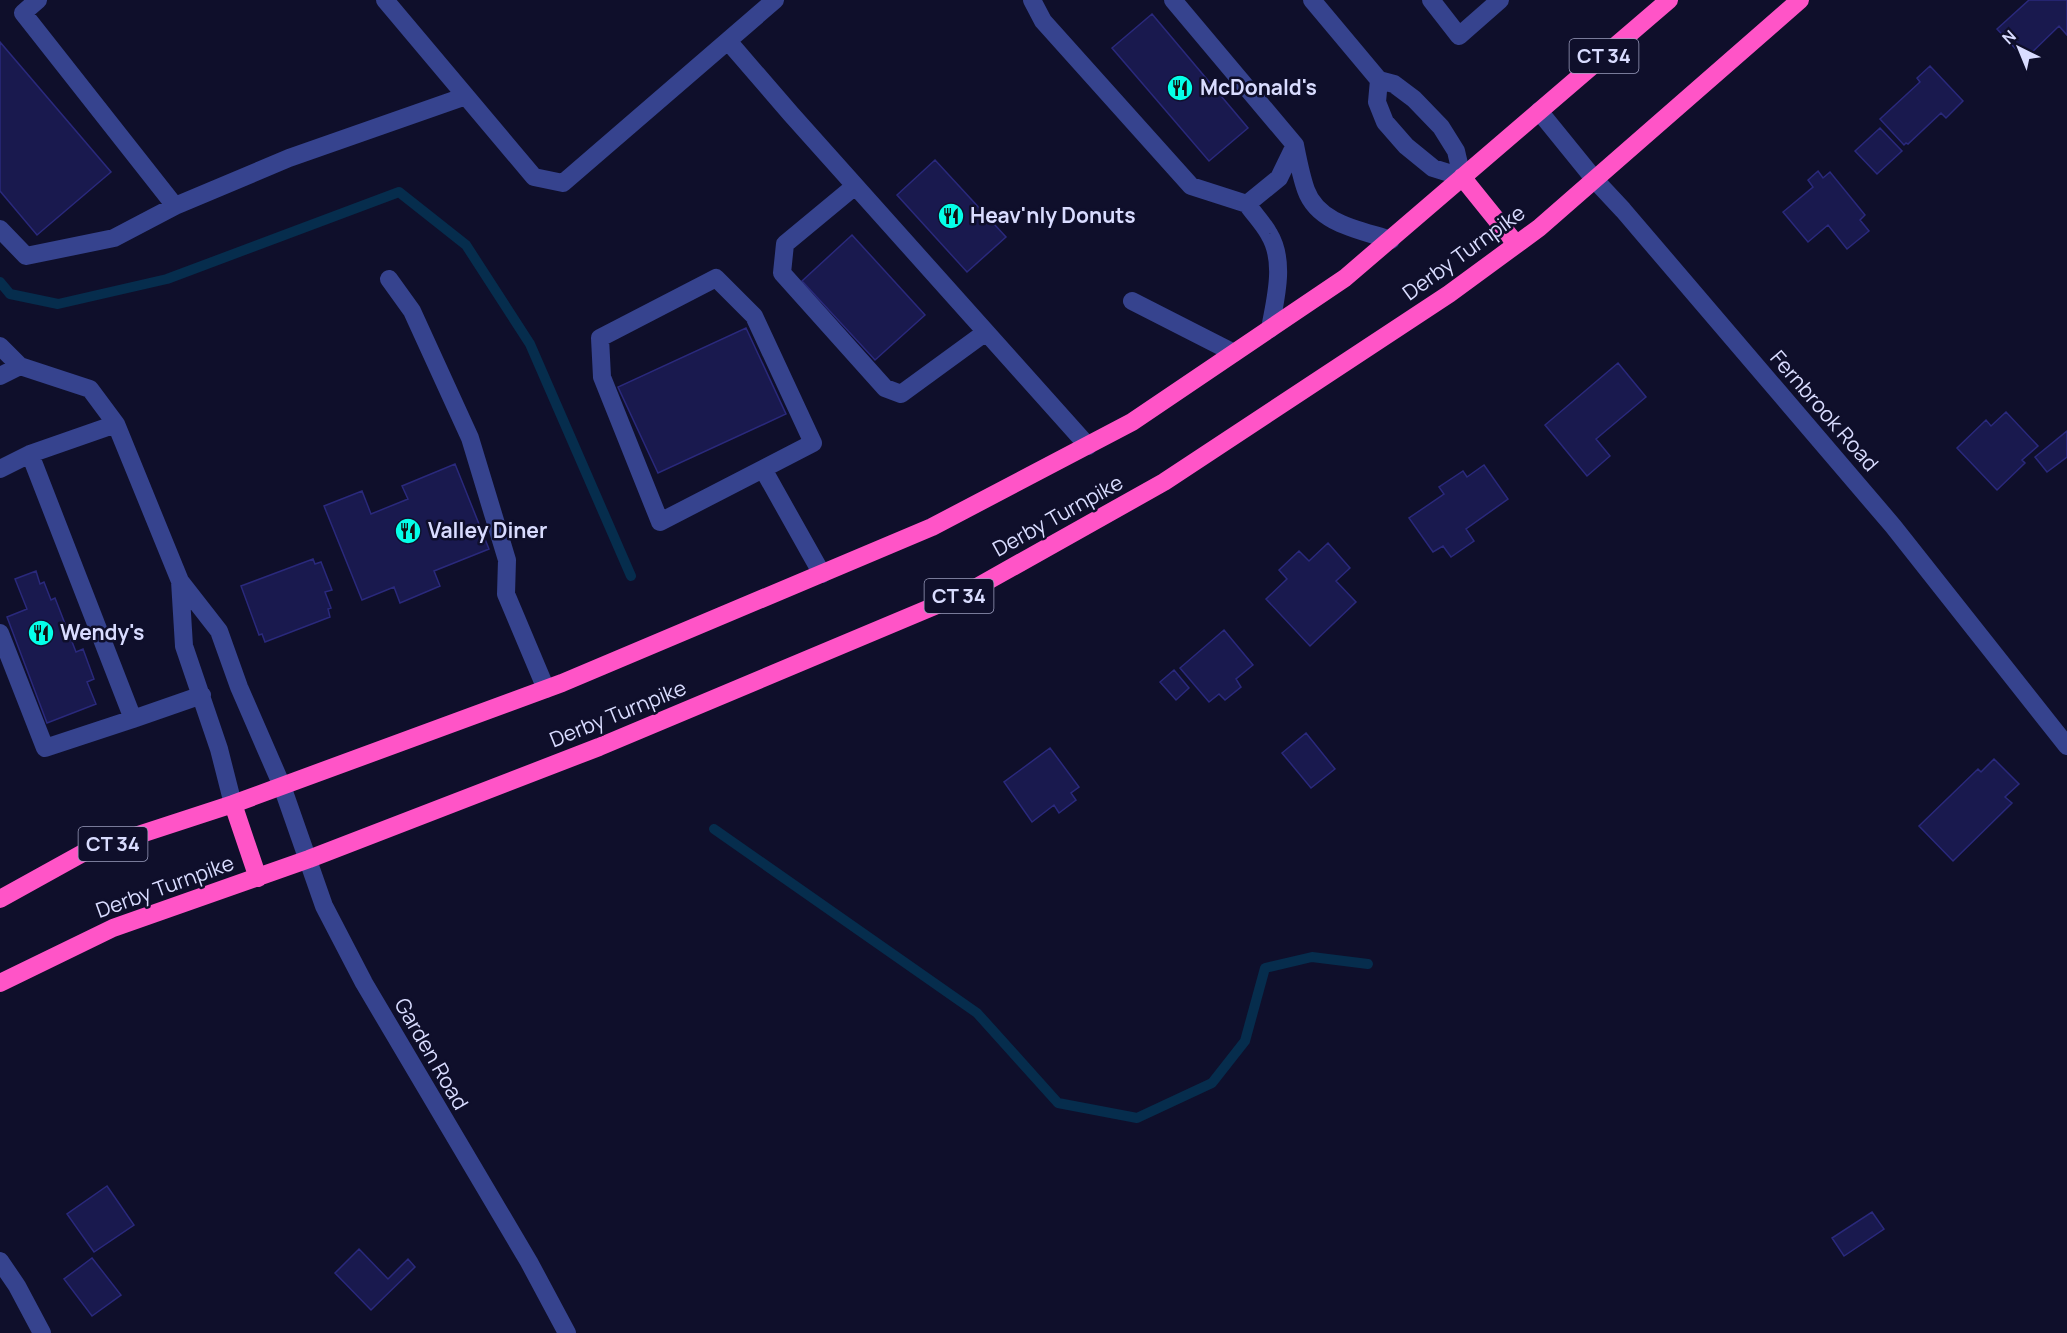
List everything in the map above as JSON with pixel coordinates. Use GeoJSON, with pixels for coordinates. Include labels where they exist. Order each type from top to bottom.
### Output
{"type":"FeatureCollection","features":[{"type":"Feature","properties":{"kind":"highway","name":"CT 34"},"geometry":{"type":"LineString","coordinates":[[0,899],[83,853],[232,804],[546,689],[932,528],[1088,446],[1132,422],[1345,278],[1669,0]]}},
{"type":"Feature","properties":{"kind":"highway","name":"Derby Turnpike"},"geometry":{"type":"LineString","coordinates":[[0,983],[113,928],[258,878],[599,747],[968,592],[1164,482],[1449,294],[1539,228],[1800,0]]}},
{"type":"Feature","properties":{"kind":"highway"},"geometry":{"type":"LineString","coordinates":[[1462,177],[1516,244]]}},
{"type":"Feature","properties":{"kind":"highway"},"geometry":{"type":"LineString","coordinates":[[232,804],[258,878]]}},
{"type":"Feature","properties":{"kind":"street"},"geometry":{"type":"LineString","coordinates":[[38,0],[23,13],[175,206]]}},
{"type":"Feature","properties":{"kind":"street"},"geometry":{"type":"LineString","coordinates":[[385,0],[534,177],[563,183],[775,0]]}},
{"type":"Feature","properties":{"kind":"street"},"geometry":{"type":"LineString","coordinates":[[1032,0],[1043,21],[1191,186],[1247,204],[1270,234],[1276,249],[1278,284],[1270,329]]}},
{"type":"Feature","properties":{"kind":"street"},"geometry":{"type":"LineString","coordinates":[[1173,0],[1295,145],[1306,190],[1317,209],[1337,222],[1391,240]]}},
{"type":"Feature","properties":{"kind":"street"},"geometry":{"type":"LineString","coordinates":[[1312,0],[1379,80],[1394,84],[1414,99],[1441,127],[1456,151],[1462,177]]}},
{"type":"Feature","properties":{"kind":"street"},"geometry":{"type":"LineString","coordinates":[[1431,0],[1459,36],[1500,0]]}},
{"type":"Feature","properties":{"kind":"street"},"geometry":{"type":"LineString","coordinates":[[728,41],[1088,446]]}},
{"type":"Feature","properties":{"kind":"street"},"geometry":{"type":"LineString","coordinates":[[1379,80],[1377,102],[1385,122],[1406,146],[1433,168],[1462,177]]}},
{"type":"Feature","properties":{"kind":"street"},"geometry":{"type":"LineString","coordinates":[[0,229],[26,256],[114,238],[175,206],[289,158],[466,96]]}},
{"type":"Feature","properties":{"kind":"street","name":"Fernbrook Road"},"geometry":{"type":"LineString","coordinates":[[1539,111],[1594,180],[1623,210],[1893,526],[2067,746]]}},
{"type":"Feature","properties":{"kind":"street"},"geometry":{"type":"LineString","coordinates":[[1247,204],[1279,178],[1295,145]]}},
{"type":"Feature","properties":{"kind":"street"},"geometry":{"type":"LineString","coordinates":[[855,186],[785,244],[782,273],[805,301],[885,388],[900,393],[986,332]]}},
{"type":"Feature","properties":{"kind":"street"},"geometry":{"type":"LineString","coordinates":[[716,278],[754,316],[813,443],[763,469],[660,522],[602,377],[600,338],[716,278]]}},
{"type":"Feature","properties":{"kind":"street"},"geometry":{"type":"LineString","coordinates":[[389,279],[412,311],[470,438],[507,560],[506,594],[546,689]]}},
{"type":"Feature","properties":{"kind":"street"},"geometry":{"type":"LineString","coordinates":[[1132,301],[1234,354]]}},
{"type":"Feature","properties":{"kind":"street"},"geometry":{"type":"LineString","coordinates":[[0,346],[20,366],[90,389],[116,424],[180,581],[184,646],[219,749],[232,804]]}},
{"type":"Feature","properties":{"kind":"street"},"geometry":{"type":"LineString","coordinates":[[0,376],[20,366]]}},
{"type":"Feature","properties":{"kind":"street"},"geometry":{"type":"LineString","coordinates":[[0,469],[30,454],[116,424]]}},
{"type":"Feature","properties":{"kind":"street"},"geometry":{"type":"LineString","coordinates":[[30,454],[133,719]]}},
{"type":"Feature","properties":{"kind":"street"},"geometry":{"type":"LineString","coordinates":[[763,469],[822,574]]}},
{"type":"Feature","properties":{"kind":"street","name":"Garden Road"},"geometry":{"type":"LineString","coordinates":[[180,581],[219,632],[239,687],[282,786],[324,906],[364,983],[529,1262],[567,1333]]}},
{"type":"Feature","properties":{"kind":"street"},"geometry":{"type":"LineString","coordinates":[[0,633],[45,748],[202,695]]}},
{"type":"Feature","properties":{"kind":"street"},"geometry":{"type":"LineString","coordinates":[[0,1261],[17,1286],[42,1333]]}},
{"type":"Feature","properties":{"kind":"building"},"geometry":{"type":"Polygon","coordinates":[[[2029,0],[2067,0],[2067,35],[2059,26],[2025,59],[1997,29],[2029,0]]]}},
{"type":"Feature","properties":{"kind":"building","name":"McDonald's"},"geometry":{"type":"Polygon","coordinates":[[[1152,14],[1248,128],[1209,161],[1112,48],[1152,14]]]}},
{"type":"Feature","properties":{"kind":"building"},"geometry":{"type":"Polygon","coordinates":[[[0,42],[111,172],[37,235],[0,191],[0,42]]]}},
{"type":"Feature","properties":{"kind":"building"},"geometry":{"type":"Polygon","coordinates":[[[1930,66],[1963,101],[1946,118],[1941,113],[1908,144],[1904,145],[1880,119],[1920,82],[1917,78],[1930,66]]]}},
{"type":"Feature","properties":{"kind":"building"},"geometry":{"type":"Polygon","coordinates":[[[1880,128],[1902,151],[1877,174],[1855,151],[1880,128]]]}},
{"type":"Feature","properties":{"kind":"building","name":"Heav'nly Donuts"},"geometry":{"type":"Polygon","coordinates":[[[935,160],[1006,237],[967,272],[897,195],[935,160]]]}},
{"type":"Feature","properties":{"kind":"building"},"geometry":{"type":"Polygon","coordinates":[[[1818,171],[1823,178],[1830,172],[1865,215],[1860,220],[1869,231],[1847,249],[1828,225],[1808,242],[1783,212],[1813,187],[1808,180],[1818,171]]]}},
{"type":"Feature","properties":{"kind":"building"},"geometry":{"type":"Polygon","coordinates":[[[852,235],[925,315],[875,360],[802,281],[852,235]]]}},
{"type":"Feature","properties":{"kind":"building"},"geometry":{"type":"Polygon","coordinates":[[[746,328],[786,414],[658,473],[618,387],[746,328]]]}},
{"type":"Feature","properties":{"kind":"building"},"geometry":{"type":"Polygon","coordinates":[[[1618,363],[1646,397],[1596,439],[1610,456],[1587,476],[1545,425],[1618,363]]]}},
{"type":"Feature","properties":{"kind":"building"},"geometry":{"type":"Polygon","coordinates":[[[2006,412],[2038,446],[2022,460],[2025,463],[1997,490],[1957,448],[1986,420],[1991,426],[2006,412]]]}},
{"type":"Feature","properties":{"kind":"building"},"geometry":{"type":"Polygon","coordinates":[[[2067,431],[2067,457],[2047,472],[2035,457],[2067,431]]]}},
{"type":"Feature","properties":{"kind":"building","name":"Valley Diner"},"geometry":{"type":"Polygon","coordinates":[[[455,464],[489,549],[434,571],[440,586],[400,603],[394,587],[362,600],[324,506],[362,491],[371,514],[408,499],[402,486],[455,464]]]}},
{"type":"Feature","properties":{"kind":"building"},"geometry":{"type":"Polygon","coordinates":[[[1484,465],[1508,499],[1466,529],[1474,541],[1451,557],[1443,546],[1433,552],[1409,518],[1444,494],[1439,487],[1463,471],[1467,477],[1484,465]]]}},
{"type":"Feature","properties":{"kind":"building"},"geometry":{"type":"Polygon","coordinates":[[[1328,543],[1350,568],[1336,581],[1356,602],[1310,646],[1266,599],[1287,579],[1279,570],[1299,551],[1309,561],[1328,543]]]}},
{"type":"Feature","properties":{"kind":"building"},"geometry":{"type":"Polygon","coordinates":[[[313,559],[315,564],[321,562],[332,590],[325,592],[331,608],[328,609],[330,617],[265,642],[262,634],[259,635],[241,586],[313,559]]]}},
{"type":"Feature","properties":{"kind":"building","name":"Wendy's"},"geometry":{"type":"Polygon","coordinates":[[[36,571],[40,584],[44,582],[51,600],[55,598],[76,652],[83,649],[94,679],[87,682],[96,704],[47,723],[7,617],[27,609],[15,579],[36,571]]]}},
{"type":"Feature","properties":{"kind":"building"},"geometry":{"type":"Polygon","coordinates":[[[1224,630],[1253,665],[1236,679],[1241,687],[1225,700],[1219,694],[1209,702],[1180,668],[1224,630]]]}},
{"type":"Feature","properties":{"kind":"building"},"geometry":{"type":"Polygon","coordinates":[[[1174,670],[1189,688],[1176,700],[1160,682],[1174,670]]]}},
{"type":"Feature","properties":{"kind":"building"},"geometry":{"type":"Polygon","coordinates":[[[1306,733],[1335,769],[1311,788],[1282,753],[1306,733]]]}},
{"type":"Feature","properties":{"kind":"building"},"geometry":{"type":"Polygon","coordinates":[[[1050,748],[1079,787],[1071,793],[1076,800],[1059,813],[1054,805],[1032,822],[1004,782],[1050,748]]]}},
{"type":"Feature","properties":{"kind":"building"},"geometry":{"type":"Polygon","coordinates":[[[1994,759],[2019,784],[2005,797],[2012,803],[1953,861],[1919,826],[1978,769],[1981,772],[1994,759]]]}},
{"type":"Feature","properties":{"kind":"building"},"geometry":{"type":"Polygon","coordinates":[[[107,1186],[134,1225],[94,1252],[67,1214],[107,1186]]]}},
{"type":"Feature","properties":{"kind":"building"},"geometry":{"type":"Polygon","coordinates":[[[1872,1212],[1884,1229],[1844,1256],[1832,1238],[1872,1212]]]}},
{"type":"Feature","properties":{"kind":"building"},"geometry":{"type":"Polygon","coordinates":[[[359,1249],[388,1279],[408,1259],[415,1267],[371,1310],[335,1273],[359,1249]]]}},
{"type":"Feature","properties":{"kind":"building"},"geometry":{"type":"Polygon","coordinates":[[[92,1258],[121,1295],[92,1316],[64,1279],[92,1258]]]}},
{"type":"Feature","properties":{"kind":"waterway"},"geometry":{"type":"LineString","coordinates":[[0,282],[10,294],[58,304],[167,279],[399,192],[466,245],[530,344],[631,576]]}},
{"type":"Feature","properties":{"kind":"waterway"},"geometry":{"type":"LineString","coordinates":[[714,829],[977,1013],[1058,1103],[1137,1118],[1212,1083],[1245,1041],[1265,968],[1312,957],[1368,964]]}},
{"type":"Feature","properties":{"kind":"place","name":"McDonald's"},"geometry":{"type":"Point","coordinates":[1180,88]}},
{"type":"Feature","properties":{"kind":"place","name":"Heav'nly Donuts"},"geometry":{"type":"Point","coordinates":[951,216]}},
{"type":"Feature","properties":{"kind":"place","name":"Valley Diner"},"geometry":{"type":"Point","coordinates":[408,531]}},
{"type":"Feature","properties":{"kind":"place","name":"Wendy's"},"geometry":{"type":"Point","coordinates":[41,633]}}]}
